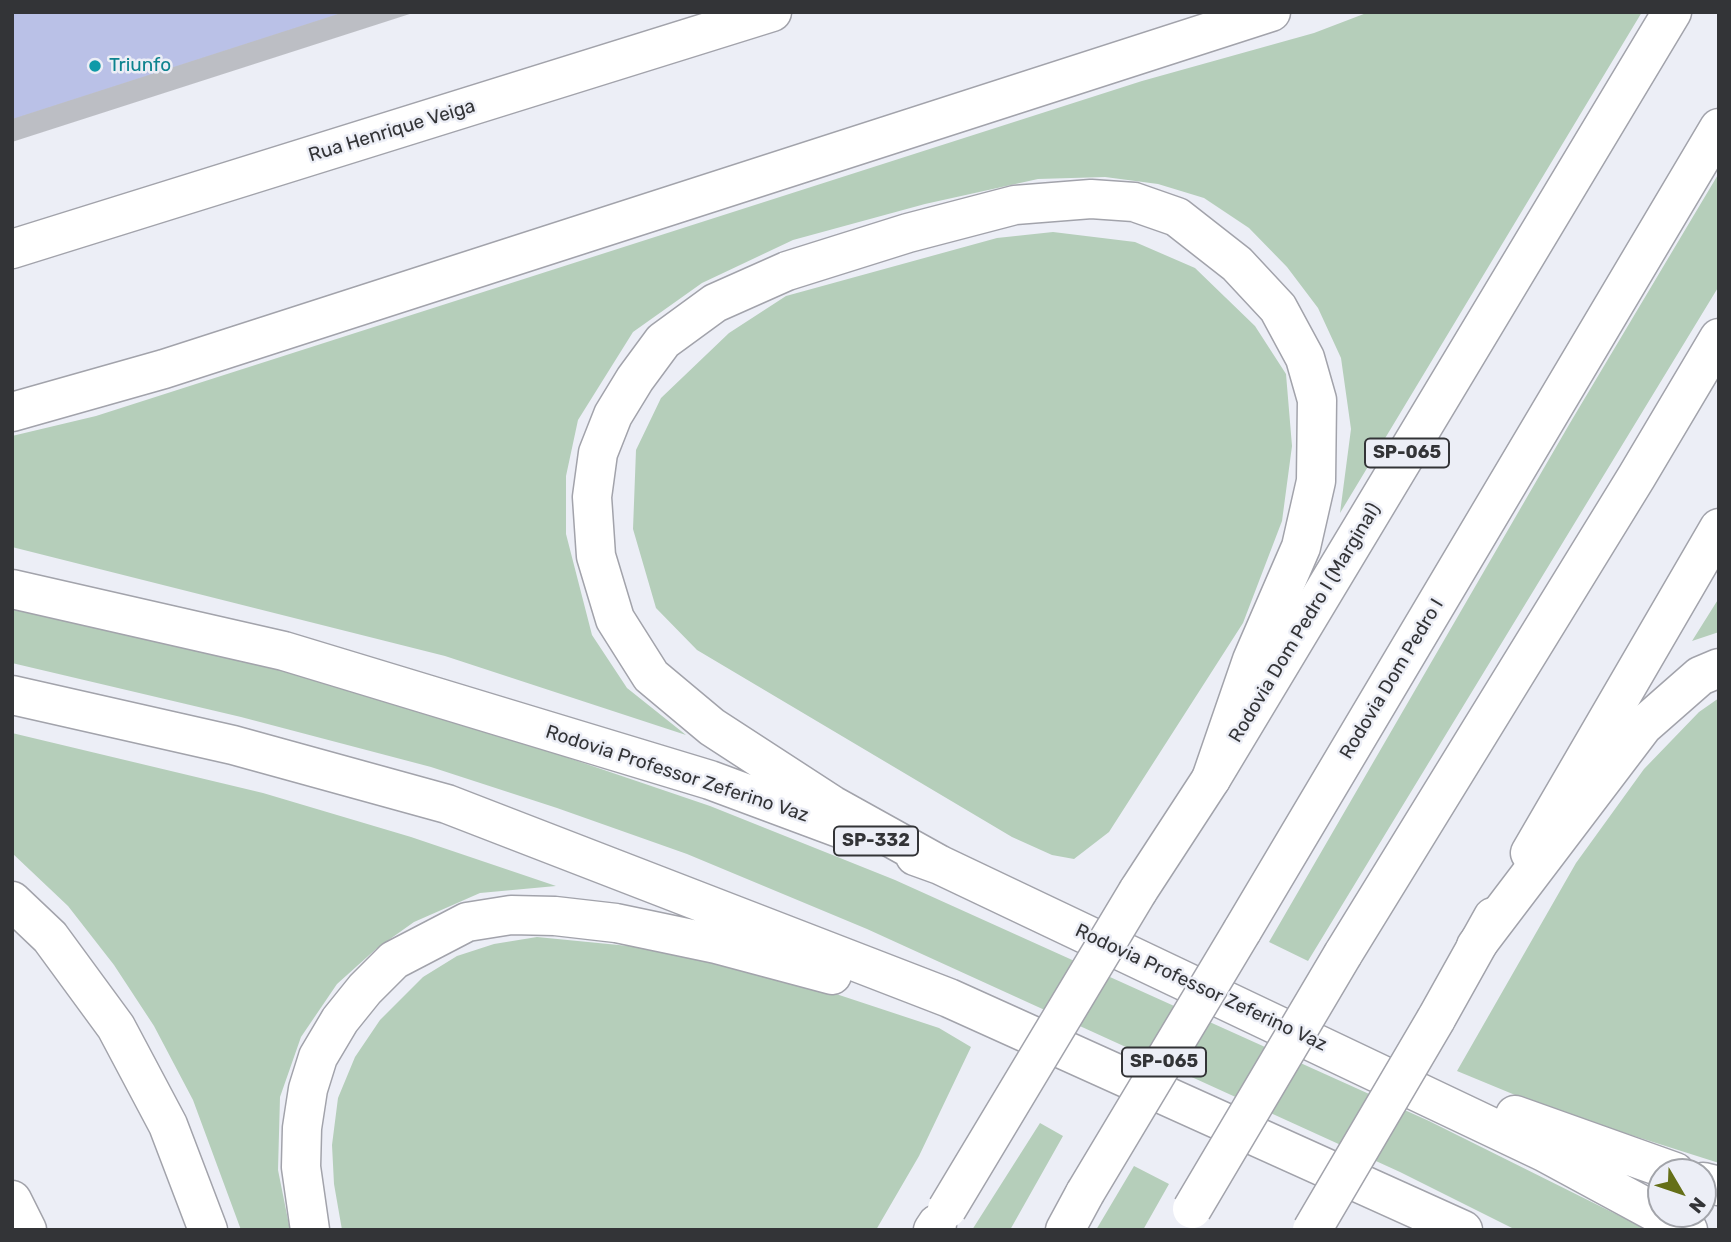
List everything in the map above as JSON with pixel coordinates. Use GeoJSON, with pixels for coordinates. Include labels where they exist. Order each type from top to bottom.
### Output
{"type":"FeatureCollection","features":[{"type":"Feature","properties":{"kind":"main road","name":"Rua Henrique Veiga"},"geometry":{"type":"LineString","coordinates":[[12,249],[772,12]]}},
{"type":"Feature","properties":{"kind":"main road"},"geometry":{"type":"LineString","coordinates":[[12,412],[164,369],[1270,12]]}},
{"type":"Feature","properties":{"kind":"main road","name":"Rodovia Dom Pedro I (Marginal)"},"geometry":{"type":"LineString","coordinates":[[938,1223],[1138,891],[1211,779],[1672,12]]}},
{"type":"Feature","properties":{"kind":"main road","name":"Rodovia Dom Pedro I"},"geometry":{"type":"LineString","coordinates":[[1065,1230],[1719,128]]}},
{"type":"Feature","properties":{"kind":"main road"},"geometry":{"type":"LineString","coordinates":[[940,864],[832,805],[712,727],[651,676],[615,618],[596,556],[592,497],[598,453],[613,415],[663,341],[715,303],[787,271],[908,233],[1015,205],[1091,199],[1134,202],[1177,217],[1237,264],[1278,308],[1305,358],[1317,400],[1316,481],[1301,547],[1252,660],[1211,779]]}},
{"type":"Feature","properties":{"kind":"main road"},"geometry":{"type":"LineString","coordinates":[[1186,1219],[1343,954],[1719,338]]}},
{"type":"Feature","properties":{"kind":"main road"},"geometry":{"type":"LineString","coordinates":[[1312,1230],[1719,528]]}},
{"type":"Feature","properties":{"kind":"main road","name":"Rodovia Professor Zeferino Vaz"},"geometry":{"type":"LineString","coordinates":[[12,589],[284,651],[710,780],[940,864],[1544,1152],[1688,1230]]}},
{"type":"Feature","properties":{"kind":"main road"},"geometry":{"type":"LineString","coordinates":[[1476,946],[1643,726],[1700,676],[1719,668]]}},
{"type":"Feature","properties":{"kind":"main road"},"geometry":{"type":"LineString","coordinates":[[12,695],[233,745],[447,804],[949,998],[1463,1230]]}},
{"type":"Feature","properties":{"kind":"main road"},"geometry":{"type":"LineString","coordinates":[[12,901],[50,937],[116,1027],[168,1125],[208,1230]]}},
{"type":"Feature","properties":{"kind":"main road"},"geometry":{"type":"LineString","coordinates":[[310,1230],[301,1167],[302,1128],[308,1089],[318,1057],[340,1020],[365,989],[394,960],[467,922],[511,915],[555,916],[616,923],[716,944],[812,971],[949,998]]}},
{"type":"Feature","properties":{"kind":"main road"},"geometry":{"type":"LineString","coordinates":[[1327,1048],[1647,1162]]}},
{"type":"Feature","properties":{"kind":"main road"},"geometry":{"type":"LineString","coordinates":[[12,1200],[27,1230]]}},
{"type":"Feature","properties":{"kind":"green space"},"geometry":{"type":"Polygon","coordinates":[[[1369,12],[1642,12],[1340,513],[1351,429],[1341,358],[1318,308],[1287,267],[1249,228],[1204,198],[1158,184],[1105,177],[1038,179],[925,204],[793,240],[702,283],[633,332],[578,420],[566,476],[566,534],[592,635],[627,688],[686,735],[445,656],[12,547],[12,436],[96,416],[1142,81],[1314,33],[1369,12]]]}},
{"type":"Feature","properties":{"kind":"green space"},"geometry":{"type":"Polygon","coordinates":[[[1719,173],[1719,286],[1308,961],[1269,942],[1570,423],[1719,173]]]}},
{"type":"Feature","properties":{"kind":"green space"},"geometry":{"type":"Polygon","coordinates":[[[1053,232],[1135,242],[1195,268],[1255,326],[1286,374],[1292,446],[1282,521],[1243,623],[1109,832],[1074,859],[1052,855],[1012,837],[697,650],[656,608],[633,529],[636,450],[661,398],[729,333],[786,296],[997,238],[1053,232]]]}},
{"type":"Feature","properties":{"kind":"green space"},"geometry":{"type":"Polygon","coordinates":[[[1719,598],[1719,632],[1692,641],[1719,598]]]}},
{"type":"Feature","properties":{"kind":"green space"},"geometry":{"type":"Polygon","coordinates":[[[12,606],[264,665],[451,718],[710,806],[895,880],[1429,1121],[1648,1230],[1516,1230],[1400,1172],[867,929],[687,854],[431,767],[241,717],[12,663],[12,606]]]}},
{"type":"Feature","properties":{"kind":"green space"},"geometry":{"type":"Polygon","coordinates":[[[1719,698],[1719,1163],[1717,1158],[1703,1158],[1549,1109],[1457,1071],[1576,863],[1644,769],[1699,712],[1719,698]]]}},
{"type":"Feature","properties":{"kind":"green space"},"geometry":{"type":"Polygon","coordinates":[[[12,733],[263,793],[411,837],[556,886],[480,893],[414,922],[376,949],[337,984],[301,1037],[280,1097],[278,1170],[290,1230],[241,1230],[193,1100],[154,1026],[114,965],[68,906],[12,853],[12,733]]]}},
{"type":"Feature","properties":{"kind":"green space"},"geometry":{"type":"Polygon","coordinates":[[[537,937],[649,948],[821,989],[939,1028],[971,1047],[919,1156],[876,1230],[342,1230],[334,1184],[332,1145],[338,1098],[355,1057],[380,1020],[423,977],[457,956],[494,944],[537,937]]]}},
{"type":"Feature","properties":{"kind":"green space"},"geometry":{"type":"Polygon","coordinates":[[[1040,1123],[1063,1136],[1010,1230],[972,1230],[1040,1123]]]}},
{"type":"Feature","properties":{"kind":"green space"},"geometry":{"type":"Polygon","coordinates":[[[1134,1166],[1169,1184],[1143,1230],[1096,1230],[1134,1166]]]}},
{"type":"Feature","properties":{"kind":"building","name":"Triunfo"},"geometry":{"type":"Polygon","coordinates":[[[12,12],[341,12],[341,13],[12,119],[12,12]]]}},
{"type":"Feature","properties":{"kind":"place","name":"Triunfo"},"geometry":{"type":"Point","coordinates":[95,66]}}]}
